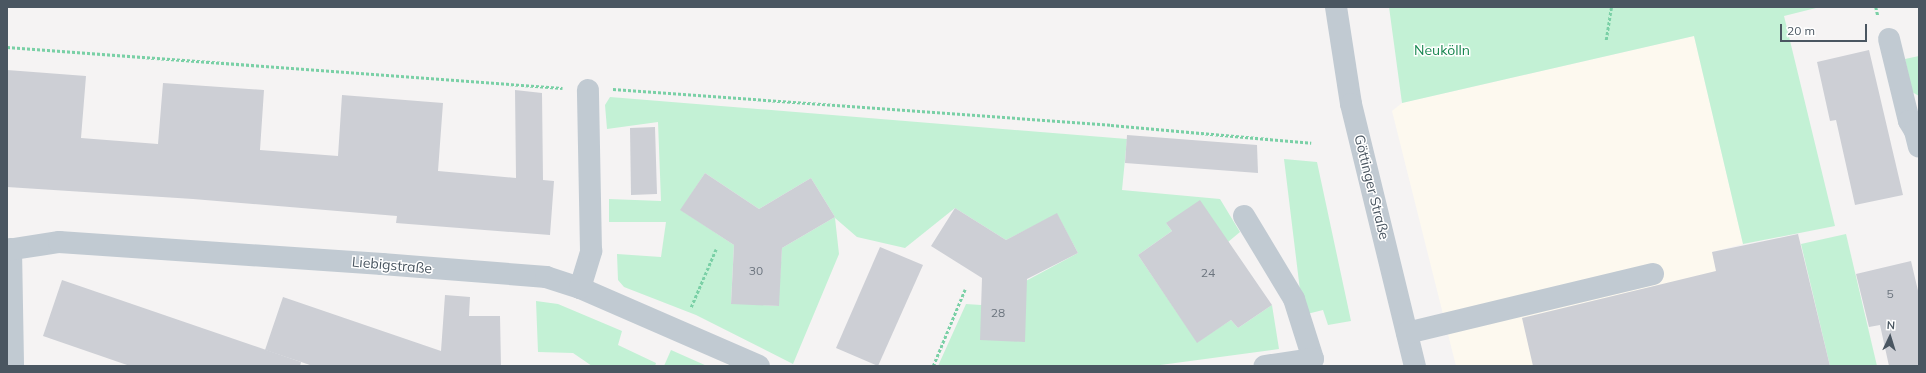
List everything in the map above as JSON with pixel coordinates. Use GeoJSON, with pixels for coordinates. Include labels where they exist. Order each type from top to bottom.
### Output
{"type":"FeatureCollection","features":[{"type":"Feature","properties":{"kind":"street","name":"Göttinger Straße"},"geometry":{"type":"LineString","coordinates":[[1336,7],[1351,104],[1415,366]]}},
{"type":"Feature","properties":{"kind":"street"},"geometry":{"type":"LineString","coordinates":[[1889,39],[1909,121],[1918,136]]}},
{"type":"Feature","properties":{"kind":"street"},"geometry":{"type":"LineString","coordinates":[[580,288],[591,251],[588,90]]}},
{"type":"Feature","properties":{"kind":"street"},"geometry":{"type":"LineString","coordinates":[[1244,216],[1294,299],[1314,359],[1265,366]]}},
{"type":"Feature","properties":{"kind":"street","name":"Liebigstraße"},"geometry":{"type":"LineString","coordinates":[[9,250],[59,242],[366,262],[546,278],[580,288],[759,366]]}},
{"type":"Feature","properties":{"kind":"street"},"geometry":{"type":"LineString","coordinates":[[9,250],[13,366]]}},
{"type":"Feature","properties":{"kind":"street"},"geometry":{"type":"LineString","coordinates":[[1407,333],[1653,274]]}},
{"type":"Feature","properties":{"kind":"path"},"geometry":{"type":"LineString","coordinates":[[1606,40],[1611,7]]}},
{"type":"Feature","properties":{"kind":"path"},"geometry":{"type":"LineString","coordinates":[[7,48],[280,70],[369,73],[535,88],[588,90],[623,89],[1311,142]]}},
{"type":"Feature","properties":{"kind":"path"},"geometry":{"type":"LineString","coordinates":[[680,332],[716,249]]}},
{"type":"Feature","properties":{"kind":"path"},"geometry":{"type":"LineString","coordinates":[[933,366],[965,289]]}},
{"type":"Feature","properties":{"kind":"shaded area"},"geometry":{"type":"Polygon","coordinates":[[[1694,36],[1743,244],[1712,252],[1740,366],[1456,366],[1392,111],[1402,103],[1694,36]]]}},
{"type":"Feature","properties":{"kind":"green space","name":"Neukölln"},"geometry":{"type":"Polygon","coordinates":[[[1389,7],[1820,7],[1784,16],[1835,226],[1743,244],[1694,36],[1402,103],[1389,7]]]}},
{"type":"Feature","properties":{"kind":"green space"},"geometry":{"type":"Polygon","coordinates":[[[1919,56],[1919,96],[1912,92],[1905,59],[1919,56]]]}},
{"type":"Feature","properties":{"kind":"green space"},"geometry":{"type":"Polygon","coordinates":[[[610,97],[1127,139],[1122,190],[1220,199],[1240,232],[1228,242],[1166,223],[1172,231],[1138,255],[1197,342],[1231,320],[1238,328],[1272,305],[1279,349],[1153,366],[938,366],[966,304],[981,305],[1078,253],[1057,214],[1006,240],[955,208],[905,248],[857,237],[835,218],[839,254],[793,364],[696,315],[624,287],[618,280],[617,254],[661,257],[666,222],[609,222],[609,199],[661,201],[658,122],[607,129],[605,105],[610,97]],[[705,173],[681,210],[734,245],[731,303],[778,306],[782,248],[835,217],[811,178],[759,209],[705,173]]]}},
{"type":"Feature","properties":{"kind":"green space"},"geometry":{"type":"Polygon","coordinates":[[[1284,159],[1317,162],[1351,321],[1328,325],[1323,310],[1303,315],[1284,159]]]}},
{"type":"Feature","properties":{"kind":"green space"},"geometry":{"type":"Polygon","coordinates":[[[1846,234],[1877,366],[1830,366],[1801,244],[1846,234]]]}},
{"type":"Feature","properties":{"kind":"green space"},"geometry":{"type":"Polygon","coordinates":[[[536,301],[558,304],[622,331],[618,345],[656,363],[655,366],[592,366],[573,353],[538,352],[536,301]]]}},
{"type":"Feature","properties":{"kind":"green space"},"geometry":{"type":"Polygon","coordinates":[[[671,350],[707,366],[664,366],[671,350]]]}},
{"type":"Feature","properties":{"kind":"building"},"geometry":{"type":"Polygon","coordinates":[[[1869,50],[1903,195],[1855,205],[1836,120],[1830,121],[1817,62],[1869,50]]]}},
{"type":"Feature","properties":{"kind":"building"},"geometry":{"type":"Polygon","coordinates":[[[7,70],[86,76],[81,138],[158,144],[163,83],[264,90],[260,150],[338,156],[342,95],[443,103],[438,171],[516,178],[515,90],[542,93],[543,180],[554,181],[550,235],[396,223],[397,216],[193,199],[7,187],[7,70]]]}},
{"type":"Feature","properties":{"kind":"building"},"geometry":{"type":"Polygon","coordinates":[[[655,127],[657,194],[631,195],[630,128],[655,127]]]}},
{"type":"Feature","properties":{"kind":"building"},"geometry":{"type":"Polygon","coordinates":[[[1127,135],[1257,145],[1258,173],[1125,163],[1127,135]]]}},
{"type":"Feature","properties":{"kind":"building"},"geometry":{"type":"Polygon","coordinates":[[[705,173],[759,209],[811,178],[835,217],[782,248],[779,306],[731,304],[734,245],[680,210],[705,173]]]}},
{"type":"Feature","properties":{"kind":"building"},"geometry":{"type":"Polygon","coordinates":[[[1200,200],[1272,305],[1238,328],[1231,320],[1197,343],[1138,255],[1172,231],[1166,223],[1200,200]]]}},
{"type":"Feature","properties":{"kind":"building"},"geometry":{"type":"Polygon","coordinates":[[[955,208],[1006,240],[1057,213],[1078,253],[1027,279],[1025,342],[980,340],[982,278],[931,246],[955,208]]]}},
{"type":"Feature","properties":{"kind":"building"},"geometry":{"type":"Polygon","coordinates":[[[1798,234],[1830,366],[1533,366],[1522,318],[1716,271],[1712,252],[1798,234]]]}},
{"type":"Feature","properties":{"kind":"building"},"geometry":{"type":"Polygon","coordinates":[[[880,247],[923,265],[878,366],[836,348],[880,247]]]}},
{"type":"Feature","properties":{"kind":"building"},"geometry":{"type":"Polygon","coordinates":[[[1911,261],[1919,295],[1919,366],[1889,366],[1880,325],[1869,327],[1856,274],[1911,261]]]}},
{"type":"Feature","properties":{"kind":"building"},"geometry":{"type":"Polygon","coordinates":[[[62,280],[301,362],[300,366],[130,366],[43,336],[62,280]]]}},
{"type":"Feature","properties":{"kind":"building"},"geometry":{"type":"Polygon","coordinates":[[[445,295],[470,297],[469,316],[500,316],[501,366],[313,366],[265,350],[283,297],[441,351],[445,295]]]}}]}
